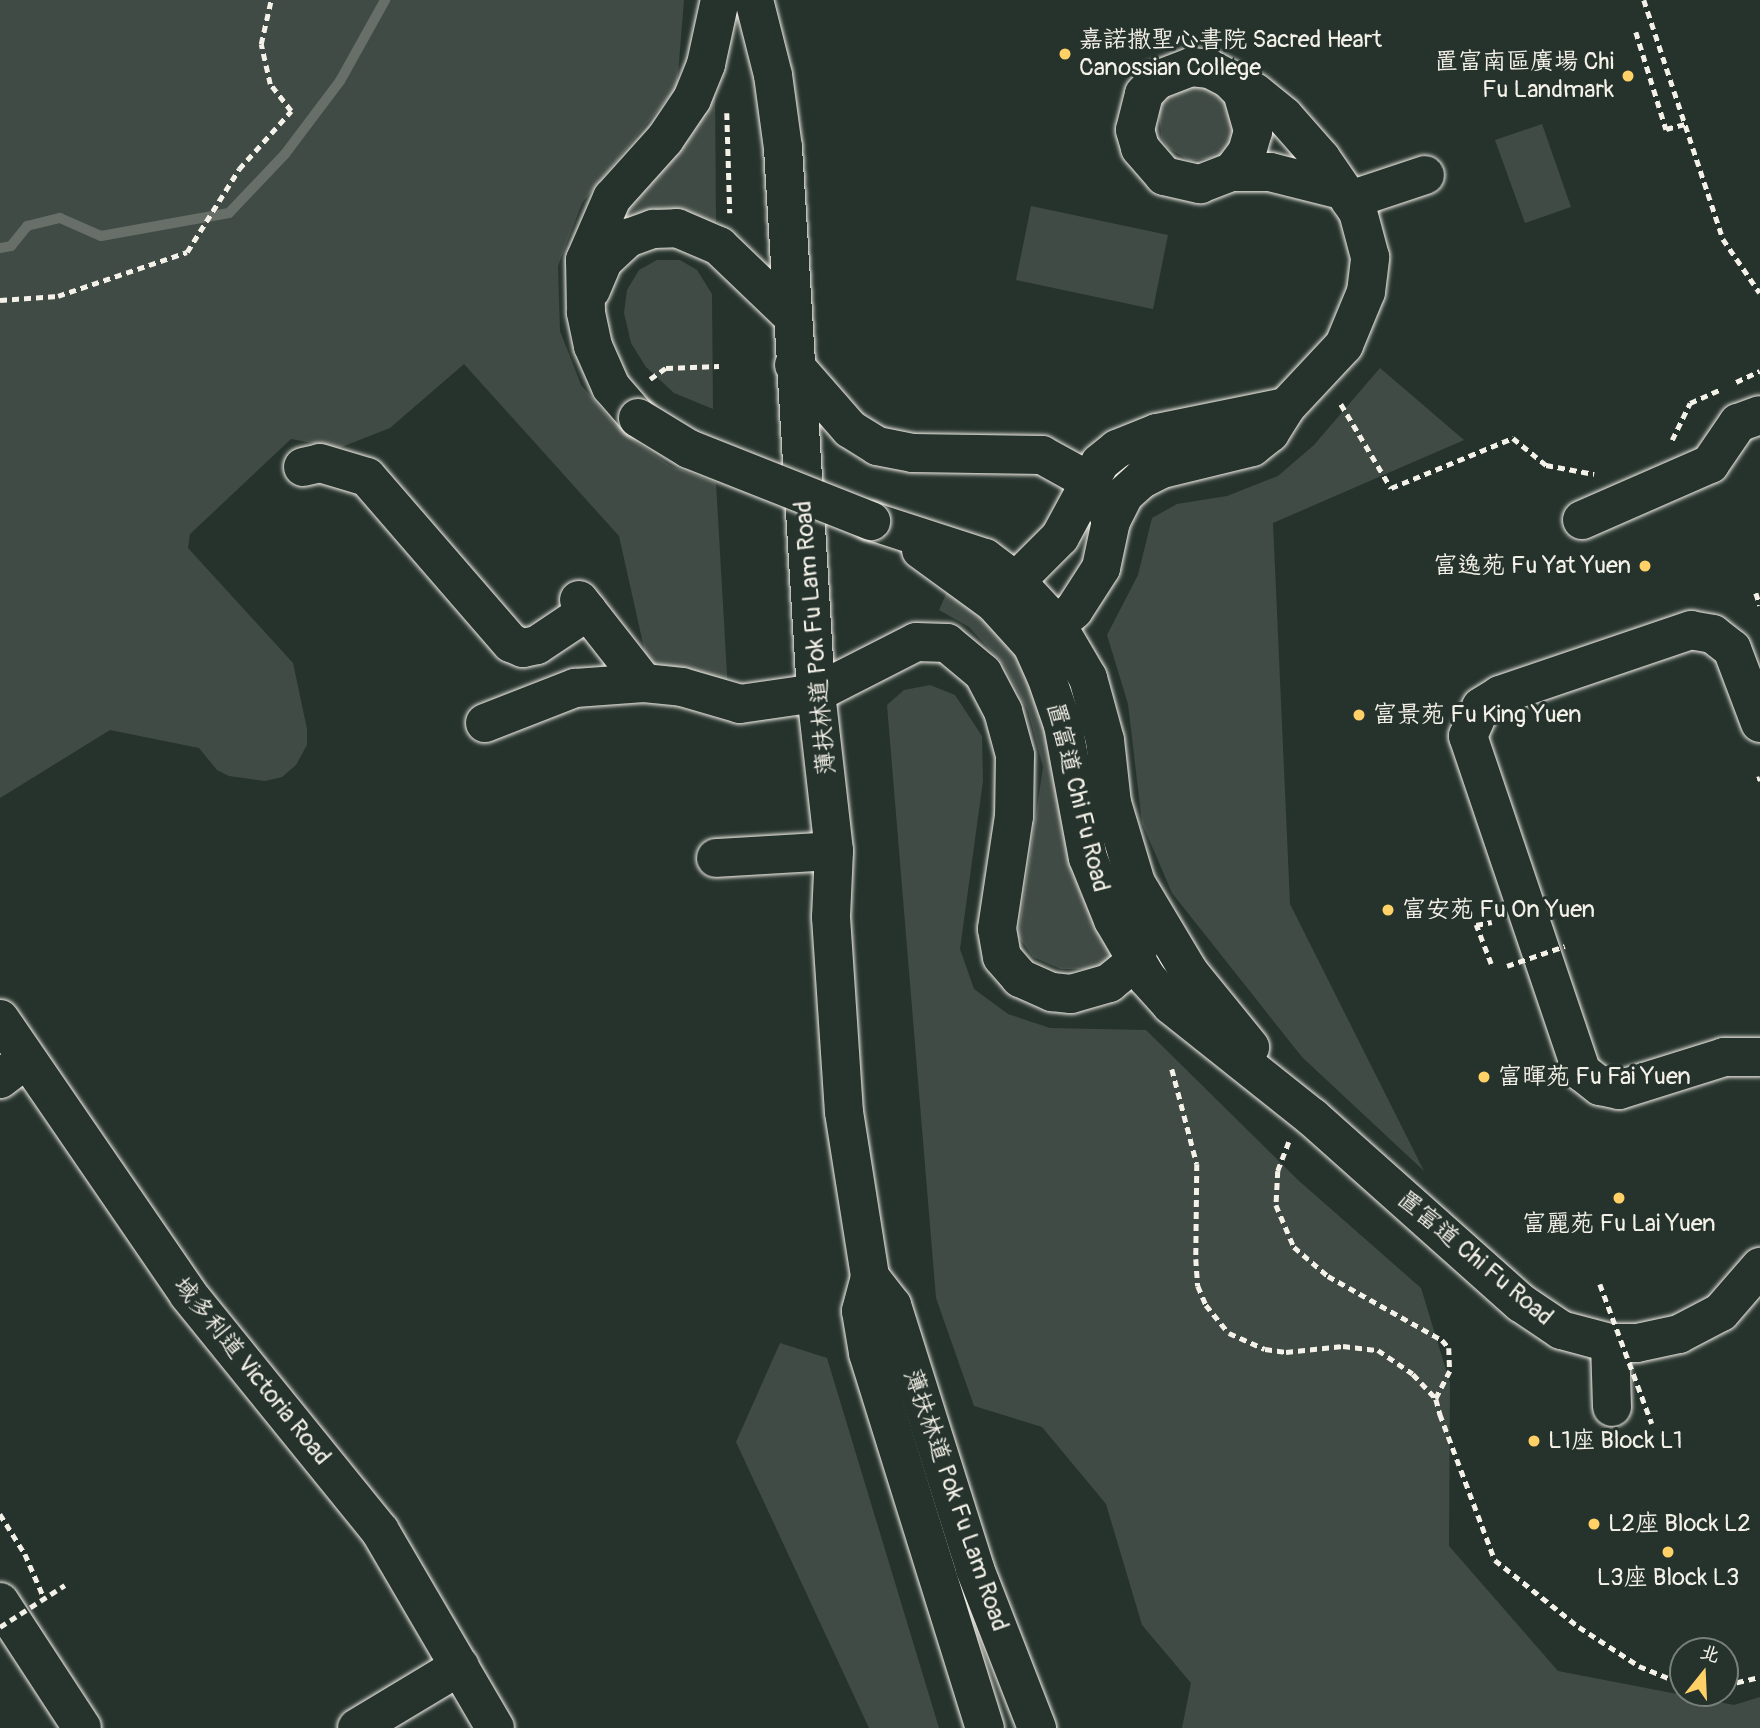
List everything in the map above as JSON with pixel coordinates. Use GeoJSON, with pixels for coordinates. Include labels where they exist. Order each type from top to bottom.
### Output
{"type":"FeatureCollection","features":[{"type":"Feature","properties":{"kind":"main road"},"geometry":{"type":"LineString","coordinates":[[586,312],[584,278],[590,240],[612,198],[670,133],[692,99],[706,64],[720,0]]}},
{"type":"Feature","properties":{"kind":"main road","name":"薄扶林道 Pok Fu Lam Road"},"geometry":{"type":"LineString","coordinates":[[754,0],[773,75],[783,148],[794,365],[816,693],[834,851],[831,917],[844,1112],[870,1277],[861,1311],[868,1353],[985,1728]]}},
{"type":"Feature","properties":{"kind":"main road"},"geometry":{"type":"LineString","coordinates":[[1044,635],[1088,593],[1110,545],[1111,521],[1124,495],[1142,478],[1162,469],[1252,447],[1270,433],[1286,407],[1344,345],[1366,292],[1370,257],[1366,233],[1345,195],[1321,158],[1284,116],[1228,78],[1191,67],[1157,80],[1144,94],[1135,130],[1140,148],[1164,176],[1200,184],[1232,172],[1270,172],[1345,195],[1425,175]]}},
{"type":"Feature","properties":{"kind":"main road"},"geometry":{"type":"LineString","coordinates":[[1228,78],[1242,92],[1253,131],[1247,152],[1232,172]]}},
{"type":"Feature","properties":{"kind":"main road"},"geometry":{"type":"LineString","coordinates":[[586,312],[596,274],[615,247],[640,233],[665,227],[690,231],[719,246],[792,316]]}},
{"type":"Feature","properties":{"kind":"main road","name":"置富道 Chi Fu Road"},"geometry":{"type":"LineString","coordinates":[[586,312],[601,367],[638,418],[689,449],[871,521],[985,558],[1005,592],[1088,678],[1098,709],[1119,832],[1146,902],[1202,990],[1305,1126]]}},
{"type":"Feature","properties":{"kind":"main road"},"geometry":{"type":"LineString","coordinates":[[794,365],[850,429],[877,446],[913,453],[1042,455],[1089,481],[1111,521]]}},
{"type":"Feature","properties":{"kind":"main road"},"geometry":{"type":"LineString","coordinates":[[1005,592],[1060,537],[1100,463],[1136,441],[1286,407]]}},
{"type":"Feature","properties":{"kind":"main road"},"geometry":{"type":"LineString","coordinates":[[1582,520],[1710,464],[1738,423],[1760,415]]}},
{"type":"Feature","properties":{"kind":"main road"},"geometry":{"type":"LineString","coordinates":[[303,467],[320,463],[367,477],[511,643],[523,648],[537,645],[583,606],[644,683]]}},
{"type":"Feature","properties":{"kind":"main road"},"geometry":{"type":"LineString","coordinates":[[1760,723],[1732,649],[1713,634],[1691,629],[1500,695],[1480,707],[1468,736],[1582,1072],[1600,1086],[1619,1090],[1724,1057],[1760,1057]]}},
{"type":"Feature","properties":{"kind":"main road","name":"置富道 Chi Fu Road"},"geometry":{"type":"LineString","coordinates":[[1044,635],[1094,878],[1136,961],[1171,1004],[1305,1126],[1531,1311],[1561,1330],[1610,1343],[1657,1340],[1702,1324],[1740,1294],[1760,1267]]}},
{"type":"Feature","properties":{"kind":"main road"},"geometry":{"type":"LineString","coordinates":[[485,723],[575,688],[644,683],[682,687],[740,704],[816,693],[916,642],[947,643],[960,649],[994,690],[1015,755],[1016,799],[997,929],[1002,957],[1010,969],[1034,986],[1071,994],[1109,983],[1136,961],[1146,902]]}},
{"type":"Feature","properties":{"kind":"main road"},"geometry":{"type":"LineString","coordinates":[[716,858],[834,851]]}},
{"type":"Feature","properties":{"kind":"main road","name":"域多利道 Victoria Road"},"geometry":{"type":"LineString","coordinates":[[0,1019],[12,1070],[188,1294],[380,1531],[495,1728]]}},
{"type":"Feature","properties":{"kind":"main road","name":"薄扶林道 Pok Fu Lam Road"},"geometry":{"type":"LineString","coordinates":[[870,1277],[892,1305],[975,1569],[1037,1728]]}},
{"type":"Feature","properties":{"kind":"main road"},"geometry":{"type":"LineString","coordinates":[[1610,1343],[1612,1407]]}},
{"type":"Feature","properties":{"kind":"main road"},"geometry":{"type":"LineString","coordinates":[[0,1602],[82,1728]]}},
{"type":"Feature","properties":{"kind":"main road"},"geometry":{"type":"LineString","coordinates":[[357,1728],[460,1666]]}},
{"type":"Feature","properties":{"kind":"path"},"geometry":{"type":"LineString","coordinates":[[0,300],[58,296],[187,252],[239,169],[291,111],[270,84],[261,44],[271,0]]}},
{"type":"Feature","properties":{"kind":"path"},"geometry":{"type":"LineString","coordinates":[[1644,0],[1723,239],[1760,293]]}},
{"type":"Feature","properties":{"kind":"path"},"geometry":{"type":"LineString","coordinates":[[1636,32],[1666,129],[1685,124]]}},
{"type":"Feature","properties":{"kind":"path"},"geometry":{"type":"LineString","coordinates":[[727,103],[730,228]]}},
{"type":"Feature","properties":{"kind":"path"},"geometry":{"type":"LineString","coordinates":[[650,379],[666,368],[719,366]]}},
{"type":"Feature","properties":{"kind":"path"},"geometry":{"type":"LineString","coordinates":[[1341,404],[1391,488],[1513,438],[1546,465],[1608,477]]}},
{"type":"Feature","properties":{"kind":"path"},"geometry":{"type":"LineString","coordinates":[[1756,593],[1760,605]]}},
{"type":"Feature","properties":{"kind":"path"},"geometry":{"type":"LineString","coordinates":[[1490,964],[1476,925],[1491,919],[1495,931]]}},
{"type":"Feature","properties":{"kind":"path"},"geometry":{"type":"LineString","coordinates":[[1503,954],[1507,966],[1565,946]]}},
{"type":"Feature","properties":{"kind":"path"},"geometry":{"type":"LineString","coordinates":[[1172,1069],[1197,1164],[1198,1286],[1229,1333],[1265,1349],[1378,1350],[1413,1374],[1436,1399],[1495,1560],[1579,1627],[1639,1666],[1669,1678]]}},
{"type":"Feature","properties":{"kind":"path"},"geometry":{"type":"LineString","coordinates":[[1305,1126],[1283,1155],[1276,1188],[1276,1205],[1286,1233],[1304,1257],[1328,1276],[1442,1340],[1452,1360],[1436,1399]]}},
{"type":"Feature","properties":{"kind":"path"},"geometry":{"type":"LineString","coordinates":[[1601,1284],[1652,1424]]}},
{"type":"Feature","properties":{"kind":"path"},"geometry":{"type":"LineString","coordinates":[[0,1627],[65,1585]]}},
{"type":"Feature","properties":{"kind":"path"},"geometry":{"type":"LineString","coordinates":[[1739,1682],[1760,1677]]}},
{"type":"Feature","properties":{"kind":"shaded area"},"geometry":{"type":"Polygon","coordinates":[[[0,0],[684,0],[677,87],[582,203],[558,266],[560,331],[581,385],[621,432],[671,466],[716,483],[728,692],[648,666],[619,536],[464,364],[390,428],[339,448],[291,439],[190,534],[188,548],[293,663],[307,729],[307,745],[296,765],[282,777],[265,781],[229,776],[217,770],[199,748],[110,730],[0,798],[0,0]]]}},
{"type":"Feature","properties":{"kind":"shaded area"},"geometry":{"type":"Polygon","coordinates":[[[1183,83],[1222,87],[1239,124],[1229,149],[1218,157],[1190,161],[1168,148],[1161,137],[1159,111],[1164,100],[1183,83]]]}},
{"type":"Feature","properties":{"kind":"shaded area"},"geometry":{"type":"Polygon","coordinates":[[[715,87],[716,228],[606,236],[715,87]]]}},
{"type":"Feature","properties":{"kind":"shaded area"},"geometry":{"type":"Polygon","coordinates":[[[1542,124],[1571,207],[1525,223],[1495,140],[1542,124]]]}},
{"type":"Feature","properties":{"kind":"shaded area"},"geometry":{"type":"Polygon","coordinates":[[[1031,206],[1168,235],[1153,309],[1016,280],[1031,206]]]}},
{"type":"Feature","properties":{"kind":"shaded area"},"geometry":{"type":"Polygon","coordinates":[[[657,260],[680,260],[697,270],[712,294],[713,409],[674,393],[646,367],[631,343],[624,313],[627,290],[639,270],[657,260]]]}},
{"type":"Feature","properties":{"kind":"shaded area"},"geometry":{"type":"Polygon","coordinates":[[[1380,368],[1464,440],[1273,523],[1290,904],[1424,1171],[1302,1057],[1172,893],[1142,823],[1128,704],[1107,635],[1138,575],[1152,518],[1177,504],[1227,496],[1278,476],[1314,445],[1380,368]]]}},
{"type":"Feature","properties":{"kind":"shaded area"},"geometry":{"type":"Polygon","coordinates":[[[950,585],[1021,652],[1045,711],[1067,846],[1079,889],[1099,929],[1122,956],[1090,969],[1061,969],[1033,957],[1018,936],[1043,767],[1028,711],[1004,665],[969,627],[939,610],[950,585]]]}},
{"type":"Feature","properties":{"kind":"shaded area"},"geometry":{"type":"Polygon","coordinates":[[[930,685],[955,695],[982,736],[983,781],[960,949],[974,989],[1008,1014],[1050,1028],[1146,1030],[1298,1180],[1421,1288],[1450,1383],[1449,1546],[1558,1671],[1669,1692],[1669,1707],[1739,1707],[1739,1703],[1760,1697],[1760,1728],[1182,1728],[1191,1683],[1142,1625],[1106,1504],[1042,1427],[974,1406],[936,1298],[887,705],[904,690],[930,685]]]}},
{"type":"Feature","properties":{"kind":"shaded area"},"geometry":{"type":"Polygon","coordinates":[[[780,1343],[827,1358],[939,1728],[869,1728],[736,1442],[780,1343]]]}},
{"type":"Feature","properties":{"kind":"waterway"},"geometry":{"type":"LineString","coordinates":[[0,248],[11,246],[27,226],[60,218],[101,236],[229,213],[285,154],[340,81],[385,0]]}},
{"type":"Feature","properties":{"kind":"place","name":"嘉諾撒聖心書院 Sacred Heart Canossian College"},"geometry":{"type":"Point","coordinates":[1065,54]}},
{"type":"Feature","properties":{"kind":"place","name":"置富南區廣場 Chi Fu Landmark"},"geometry":{"type":"Point","coordinates":[1628,76]}},
{"type":"Feature","properties":{"kind":"place","name":"富逸苑 Fu Yat Yuen"},"geometry":{"type":"Point","coordinates":[1645,566]}},
{"type":"Feature","properties":{"kind":"place","name":"富景苑 Fu King Yuen"},"geometry":{"type":"Point","coordinates":[1359,715]}},
{"type":"Feature","properties":{"kind":"place","name":"富安苑 Fu On Yuen"},"geometry":{"type":"Point","coordinates":[1388,910]}},
{"type":"Feature","properties":{"kind":"place","name":"富暉苑 Fu Fai Yuen"},"geometry":{"type":"Point","coordinates":[1484,1077]}},
{"type":"Feature","properties":{"kind":"place","name":"富麗苑 Fu Lai Yuen"},"geometry":{"type":"Point","coordinates":[1619,1198]}},
{"type":"Feature","properties":{"kind":"place","name":"L1座 Block L1"},"geometry":{"type":"Point","coordinates":[1534,1441]}},
{"type":"Feature","properties":{"kind":"place","name":"L2座 Block L2"},"geometry":{"type":"Point","coordinates":[1594,1524]}},
{"type":"Feature","properties":{"kind":"place","name":"L3座 Block L3"},"geometry":{"type":"Point","coordinates":[1668,1552]}}]}
